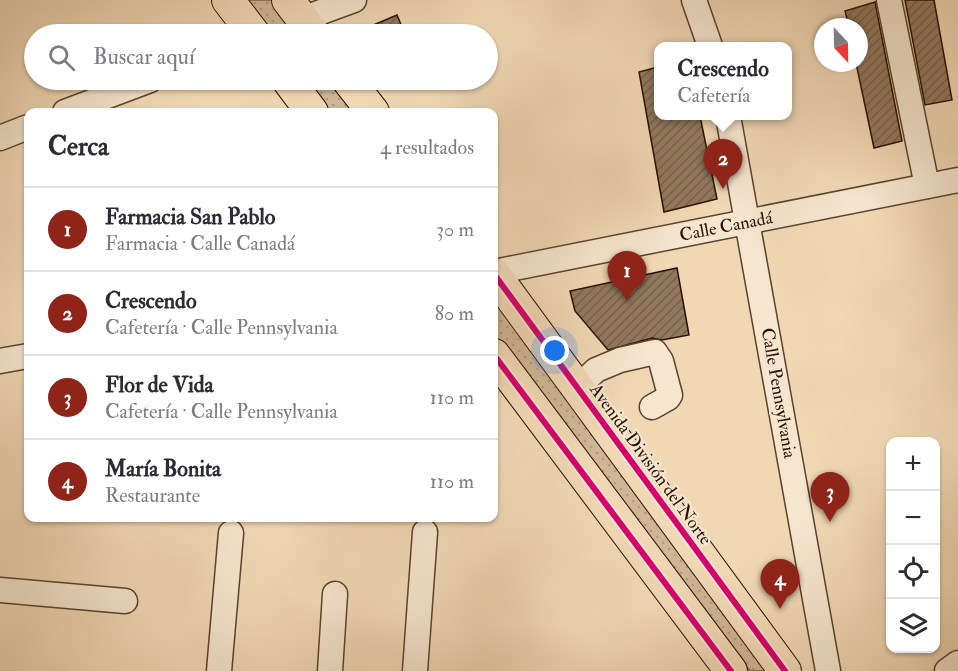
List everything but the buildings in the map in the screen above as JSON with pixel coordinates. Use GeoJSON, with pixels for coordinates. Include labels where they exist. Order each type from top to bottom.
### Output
{"type":"FeatureCollection","features":[{"type":"Feature","properties":{"kind":"main road"},"geometry":{"type":"LineString","coordinates":[[228,0],[246,24]]}},
{"type":"Feature","properties":{"kind":"main road"},"geometry":{"type":"LineString","coordinates":[[296,90],[309,108]]}},
{"type":"Feature","properties":{"kind":"main road"},"geometry":{"type":"LineString","coordinates":[[356,90],[370,108]]}},
{"type":"Feature","properties":{"kind":"main road","name":"Avenida División del Norte"},"geometry":{"type":"LineString","coordinates":[[498,279],[785,671]]}},
{"type":"Feature","properties":{"kind":"main road"},"geometry":{"type":"LineString","coordinates":[[498,360],[731,671]]}},
{"type":"Feature","properties":{"kind":"street"},"geometry":{"type":"LineString","coordinates":[[302,18],[354,0]]}},
{"type":"Feature","properties":{"kind":"street"},"geometry":{"type":"LineString","coordinates":[[694,0],[709,42]]}},
{"type":"Feature","properties":{"kind":"street"},"geometry":{"type":"LineString","coordinates":[[889,0],[927,186]]}},
{"type":"Feature","properties":{"kind":"street"},"geometry":{"type":"LineString","coordinates":[[76,108],[123,90]]}},
{"type":"Feature","properties":{"kind":"street","name":"Calle Pennsylvania"},"geometry":{"type":"LineString","coordinates":[[729,120],[828,671]]}},
{"type":"Feature","properties":{"kind":"street"},"geometry":{"type":"LineString","coordinates":[[0,138],[24,129]]}},
{"type":"Feature","properties":{"kind":"street","name":"Calle Canadá"},"geometry":{"type":"LineString","coordinates":[[498,272],[958,180]]}},
{"type":"Feature","properties":{"kind":"street"},"geometry":{"type":"LineString","coordinates":[[577,388],[596,370],[620,360],[655,352],[661,361],[670,395],[661,404],[652,407]]}},
{"type":"Feature","properties":{"kind":"street"},"geometry":{"type":"LineString","coordinates":[[0,362],[24,357]]}},
{"type":"Feature","properties":{"kind":"street"},"geometry":{"type":"LineString","coordinates":[[219,671],[231,532]]}},
{"type":"Feature","properties":{"kind":"street"},"geometry":{"type":"LineString","coordinates":[[416,671],[425,532]]}},
{"type":"Feature","properties":{"kind":"street"},"geometry":{"type":"LineString","coordinates":[[0,590],[125,601]]}},
{"type":"Feature","properties":{"kind":"street"},"geometry":{"type":"LineString","coordinates":[[330,671],[334,594]]}},
{"type":"Feature","properties":{"kind":"street"},"geometry":{"type":"LineString","coordinates":[[947,671],[958,663]]}},
{"type":"Feature","properties":{"kind":"shaded area"},"geometry":{"type":"Polygon","coordinates":[[[239,0],[273,0],[291,24],[257,24],[239,0]]]}},
{"type":"Feature","properties":{"kind":"shaded area"},"geometry":{"type":"Polygon","coordinates":[[[307,90],[340,90],[354,108],[321,108],[307,90]]]}},
{"type":"Feature","properties":{"kind":"shaded area"},"geometry":{"type":"Polygon","coordinates":[[[498,302],[771,671],[750,671],[498,339],[498,302]]]}},
{"type":"Feature","properties":{"kind":"cycle path"},"geometry":{"type":"LineString","coordinates":[[498,279],[785,671]]}},
{"type":"Feature","properties":{"kind":"cycle path"},"geometry":{"type":"LineString","coordinates":[[498,360],[731,671]]}},
{"type":"Feature","properties":{"kind":"place","name":"Crescendo"},"geometry":{"type":"Point","coordinates":[723,189]}},
{"type":"Feature","properties":{"kind":"place","name":"Farmacia San Pablo"},"geometry":{"type":"Point","coordinates":[627,301]}},
{"type":"Feature","properties":{"kind":"place","name":"Flor de Vida"},"geometry":{"type":"Point","coordinates":[830,522]}},
{"type":"Feature","properties":{"kind":"place","name":"María Bonita"},"geometry":{"type":"Point","coordinates":[780,609]}}]}
